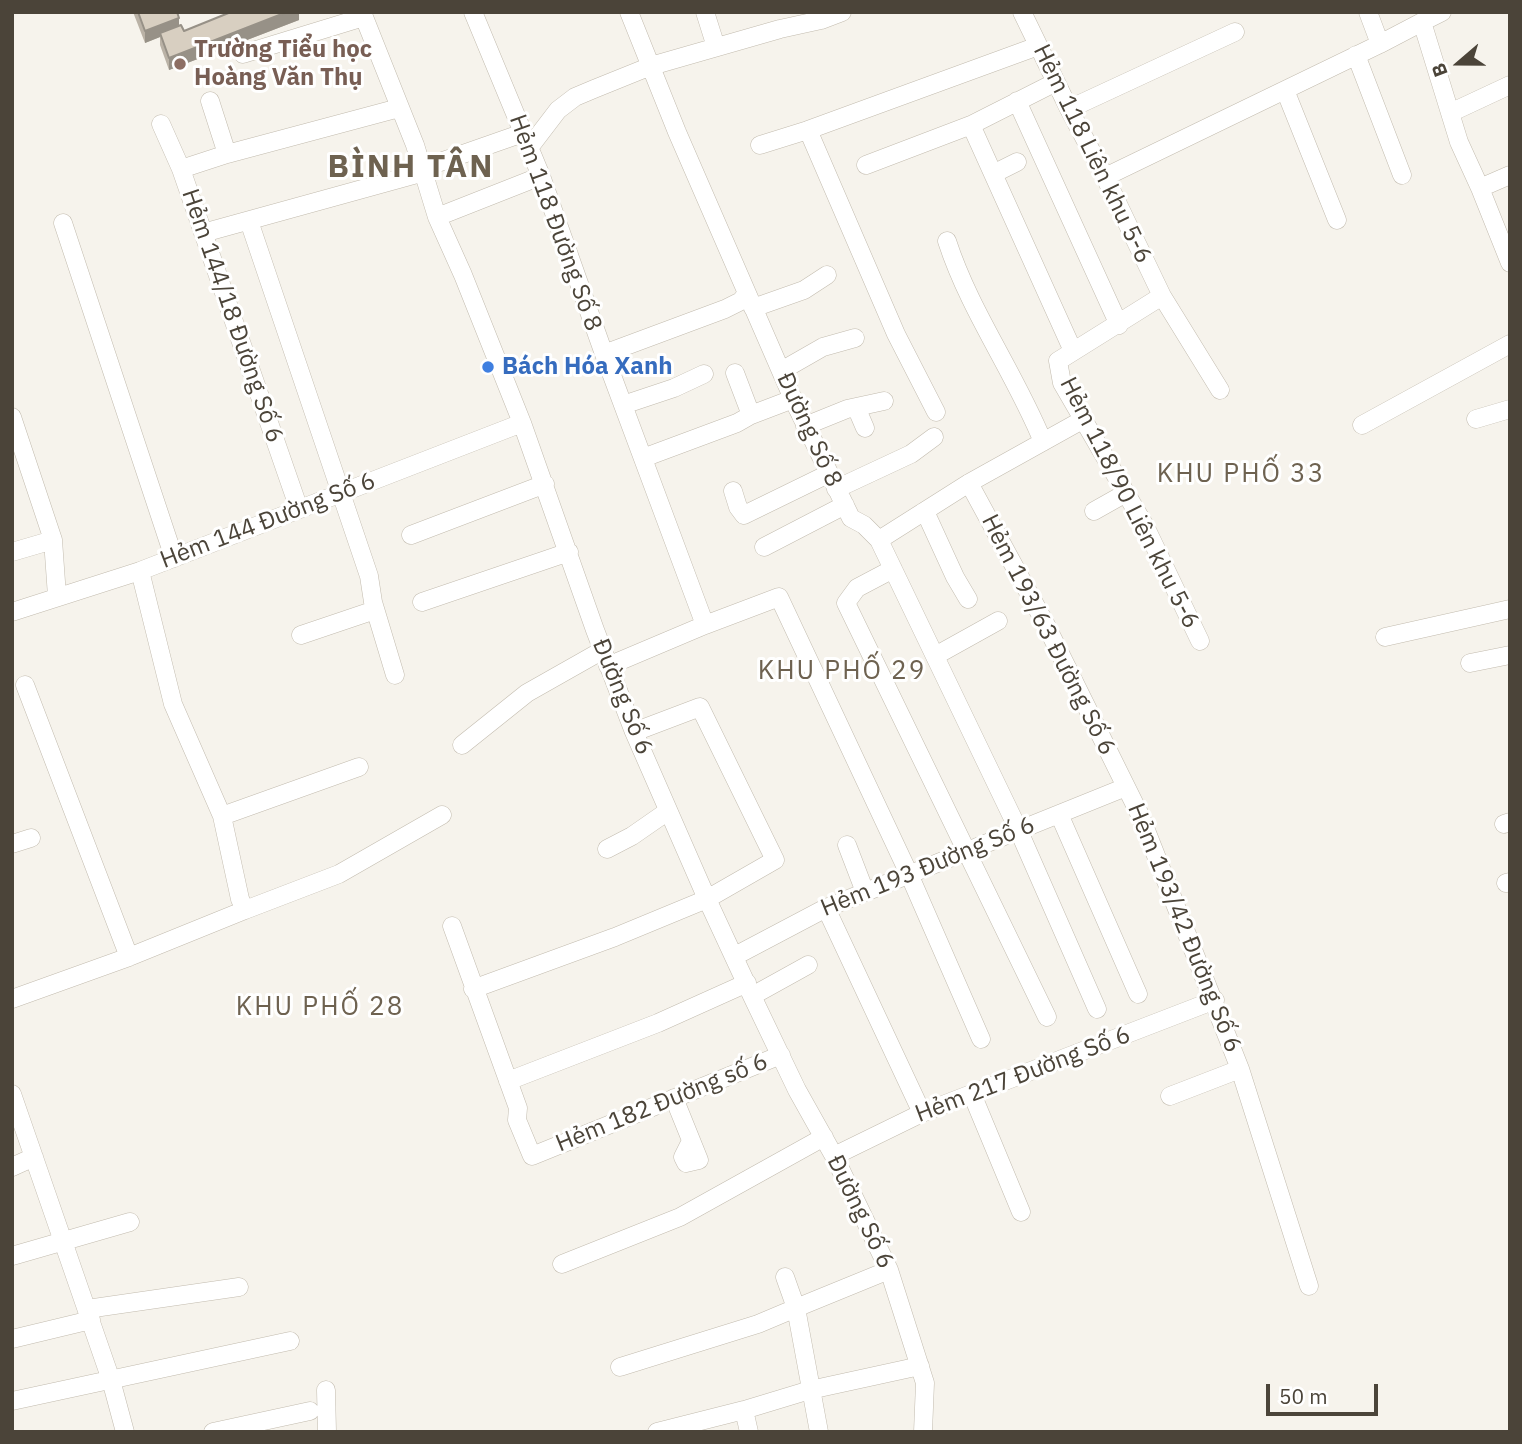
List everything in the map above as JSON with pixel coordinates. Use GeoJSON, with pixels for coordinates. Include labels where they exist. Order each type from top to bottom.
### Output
{"type":"FeatureCollection","features":[{"type":"Feature","properties":{"kind":"street","name":"Hẻm 118 Đường Số 8"},"geometry":{"type":"LineString","coordinates":[[473,12],[541,176],[705,625]]}},
{"type":"Feature","properties":{"kind":"street","name":"Đường Số 8"},"geometry":{"type":"LineString","coordinates":[[629,12],[805,426],[851,518],[864,524],[879,540],[1018,829],[1097,1009]]}},
{"type":"Feature","properties":{"kind":"street"},"geometry":{"type":"LineString","coordinates":[[705,12],[716,47]]}},
{"type":"Feature","properties":{"kind":"street"},"geometry":{"type":"LineString","coordinates":[[203,233],[526,140],[575,97],[651,66],[819,16],[842,12]]}},
{"type":"Feature","properties":{"kind":"street","name":"Hẻm 118 Liên khu 5-6"},"geometry":{"type":"LineString","coordinates":[[1022,12],[1162,296],[1220,390]]}},
{"type":"Feature","properties":{"kind":"street"},"geometry":{"type":"LineString","coordinates":[[1368,12],[1380,44]]}},
{"type":"Feature","properties":{"kind":"street"},"geometry":{"type":"LineString","coordinates":[[1105,177],[1442,12]]}},
{"type":"Feature","properties":{"kind":"street"},"geometry":{"type":"LineString","coordinates":[[243,54],[363,15]]}},
{"type":"Feature","properties":{"kind":"street","name":"Đường Số 6"},"geometry":{"type":"LineString","coordinates":[[363,15],[424,170],[437,217],[522,423],[606,658],[668,811],[780,1055],[834,1156],[889,1270],[925,1382],[923,1432]]}},
{"type":"Feature","properties":{"kind":"street"},"geometry":{"type":"LineString","coordinates":[[1422,22],[1466,161],[1480,188],[1510,263]]}},
{"type":"Feature","properties":{"kind":"street"},"geometry":{"type":"LineString","coordinates":[[1069,108],[1235,32]]}},
{"type":"Feature","properties":{"kind":"street"},"geometry":{"type":"LineString","coordinates":[[760,145],[1038,46]]}},
{"type":"Feature","properties":{"kind":"street"},"geometry":{"type":"LineString","coordinates":[[1356,55],[1402,175]]}},
{"type":"Feature","properties":{"kind":"street"},"geometry":{"type":"LineString","coordinates":[[866,165],[971,125],[1056,82]]}},
{"type":"Feature","properties":{"kind":"street"},"geometry":{"type":"LineString","coordinates":[[1450,113],[1510,85]]}},
{"type":"Feature","properties":{"kind":"street"},"geometry":{"type":"LineString","coordinates":[[1285,90],[1338,220]]}},
{"type":"Feature","properties":{"kind":"street"},"geometry":{"type":"LineString","coordinates":[[210,101],[227,154]]}},
{"type":"Feature","properties":{"kind":"street"},"geometry":{"type":"LineString","coordinates":[[1017,101],[1119,324]]}},
{"type":"Feature","properties":{"kind":"street"},"geometry":{"type":"LineString","coordinates":[[181,169],[399,108]]}},
{"type":"Feature","properties":{"kind":"street","name":"Hẻm 144/18 Đường Số 6"},"geometry":{"type":"LineString","coordinates":[[161,124],[181,169],[299,509]]}},
{"type":"Feature","properties":{"kind":"street"},"geometry":{"type":"LineString","coordinates":[[971,125],[1073,351]]}},
{"type":"Feature","properties":{"kind":"street"},"geometry":{"type":"LineString","coordinates":[[808,130],[896,334],[936,412]]}},
{"type":"Feature","properties":{"kind":"street"},"geometry":{"type":"LineString","coordinates":[[993,174],[1017,162]]}},
{"type":"Feature","properties":{"kind":"street"},"geometry":{"type":"LineString","coordinates":[[1480,188],[1510,174]]}},
{"type":"Feature","properties":{"kind":"street"},"geometry":{"type":"LineString","coordinates":[[437,217],[541,176]]}},
{"type":"Feature","properties":{"kind":"street"},"geometry":{"type":"LineString","coordinates":[[249,221],[369,576],[375,610],[395,675]]}},
{"type":"Feature","properties":{"kind":"street"},"geometry":{"type":"LineString","coordinates":[[63,223],[174,558]]}},
{"type":"Feature","properties":{"kind":"street"},"geometry":{"type":"LineString","coordinates":[[947,241],[957,271],[1014,378],[1043,442]]}},
{"type":"Feature","properties":{"kind":"street"},"geometry":{"type":"LineString","coordinates":[[604,354],[741,301],[804,290],[827,275]]}},
{"type":"Feature","properties":{"kind":"street","name":"Hẻm 118/90 Liên khu 5-6"},"geometry":{"type":"LineString","coordinates":[[1162,296],[1058,362],[1062,383],[1145,526],[1200,641]]}},
{"type":"Feature","properties":{"kind":"street"},"geometry":{"type":"LineString","coordinates":[[781,371],[823,347],[855,338]]}},
{"type":"Feature","properties":{"kind":"street"},"geometry":{"type":"LineString","coordinates":[[1362,425],[1510,344]]}},
{"type":"Feature","properties":{"kind":"street"},"geometry":{"type":"LineString","coordinates":[[735,373],[751,415]]}},
{"type":"Feature","properties":{"kind":"street"},"geometry":{"type":"LineString","coordinates":[[623,405],[674,388],[704,374]]}},
{"type":"Feature","properties":{"kind":"street"},"geometry":{"type":"LineString","coordinates":[[643,458],[737,424],[751,415],[793,399]]}},
{"type":"Feature","properties":{"kind":"street"},"geometry":{"type":"LineString","coordinates":[[805,426],[856,407],[884,401]]}},
{"type":"Feature","properties":{"kind":"street"},"geometry":{"type":"LineString","coordinates":[[856,407],[865,428]]}},
{"type":"Feature","properties":{"kind":"street"},"geometry":{"type":"LineString","coordinates":[[1476,419],[1510,410]]}},
{"type":"Feature","properties":{"kind":"street"},"geometry":{"type":"LineString","coordinates":[[12,417],[53,540],[57,596]]}},
{"type":"Feature","properties":{"kind":"street"},"geometry":{"type":"LineString","coordinates":[[879,540],[969,483],[1084,419]]}},
{"type":"Feature","properties":{"kind":"street","name":"Hẻm 144 Đường Số 6"},"geometry":{"type":"LineString","coordinates":[[12,612],[140,571],[522,423]]}},
{"type":"Feature","properties":{"kind":"street"},"geometry":{"type":"LineString","coordinates":[[733,491],[738,507],[744,515],[836,489],[893,464],[934,437]]}},
{"type":"Feature","properties":{"kind":"street","name":"Hẻm 193/63 Đường Số 6"},"geometry":{"type":"LineString","coordinates":[[969,483],[1045,622],[1126,787]]}},
{"type":"Feature","properties":{"kind":"street"},"geometry":{"type":"LineString","coordinates":[[411,535],[545,484]]}},
{"type":"Feature","properties":{"kind":"street"},"geometry":{"type":"LineString","coordinates":[[764,547],[836,489]]}},
{"type":"Feature","properties":{"kind":"street"},"geometry":{"type":"LineString","coordinates":[[1094,511],[1126,492]]}},
{"type":"Feature","properties":{"kind":"street"},"geometry":{"type":"LineString","coordinates":[[923,512],[928,517],[968,599]]}},
{"type":"Feature","properties":{"kind":"street"},"geometry":{"type":"LineString","coordinates":[[12,552],[53,540]]}},
{"type":"Feature","properties":{"kind":"street"},"geometry":{"type":"LineString","coordinates":[[422,602],[569,552]]}},
{"type":"Feature","properties":{"kind":"street"},"geometry":{"type":"LineString","coordinates":[[893,569],[857,588],[846,603],[1047,1017]]}},
{"type":"Feature","properties":{"kind":"street"},"geometry":{"type":"LineString","coordinates":[[140,571],[173,704],[222,816],[244,910]]}},
{"type":"Feature","properties":{"kind":"street"},"geometry":{"type":"LineString","coordinates":[[462,746],[527,693],[606,658],[779,597],[909,874],[981,1039]]}},
{"type":"Feature","properties":{"kind":"street"},"geometry":{"type":"LineString","coordinates":[[1385,637],[1510,609]]}},
{"type":"Feature","properties":{"kind":"street"},"geometry":{"type":"LineString","coordinates":[[301,635],[375,610]]}},
{"type":"Feature","properties":{"kind":"street"},"geometry":{"type":"LineString","coordinates":[[935,656],[999,621]]}},
{"type":"Feature","properties":{"kind":"street"},"geometry":{"type":"LineString","coordinates":[[1470,663],[1510,655]]}},
{"type":"Feature","properties":{"kind":"street"},"geometry":{"type":"LineString","coordinates":[[25,685],[129,957]]}},
{"type":"Feature","properties":{"kind":"street"},"geometry":{"type":"LineString","coordinates":[[473,989],[615,937],[707,899],[775,860],[700,707],[635,732]]}},
{"type":"Feature","properties":{"kind":"street"},"geometry":{"type":"LineString","coordinates":[[222,816],[359,767]]}},
{"type":"Feature","properties":{"kind":"street","name":"Hẻm 193 Đường Số 6"},"geometry":{"type":"LineString","coordinates":[[735,957],[826,908],[1126,787]]}},
{"type":"Feature","properties":{"kind":"street","name":"Hẻm 193/42 Đường Số 6"},"geometry":{"type":"LineString","coordinates":[[1126,787],[1140,815],[1215,1000],[1240,1069],[1309,1286]]}},
{"type":"Feature","properties":{"kind":"street"},"geometry":{"type":"LineString","coordinates":[[607,849],[632,836],[668,811]]}},
{"type":"Feature","properties":{"kind":"street"},"geometry":{"type":"LineString","coordinates":[[1059,814],[1138,994]]}},
{"type":"Feature","properties":{"kind":"street"},"geometry":{"type":"LineString","coordinates":[[13,995],[129,957],[339,874],[442,815]]}},
{"type":"Feature","properties":{"kind":"street"},"geometry":{"type":"LineString","coordinates":[[12,844],[31,838]]}},
{"type":"Feature","properties":{"kind":"street"},"geometry":{"type":"LineString","coordinates":[[848,845],[865,892]]}},
{"type":"Feature","properties":{"kind":"street"},"geometry":{"type":"LineString","coordinates":[[826,908],[922,1113]]}},
{"type":"Feature","properties":{"kind":"street"},"geometry":{"type":"LineString","coordinates":[[452,926],[508,1081],[808,965]]}},
{"type":"Feature","properties":{"kind":"street","name":"Hẻm 217 Đường Số 6"},"geometry":{"type":"LineString","coordinates":[[834,1156],[922,1113],[1215,1000]]}},
{"type":"Feature","properties":{"kind":"street","name":"Hẻm 182 Đường số 6"},"geometry":{"type":"LineString","coordinates":[[508,1081],[518,1108],[528,1115],[543,1152],[780,1055]]}},
{"type":"Feature","properties":{"kind":"street"},"geometry":{"type":"LineString","coordinates":[[1170,1096],[1240,1069]]}},
{"type":"Feature","properties":{"kind":"street"},"geometry":{"type":"LineString","coordinates":[[12,1094],[111,1380],[125,1432]]}},
{"type":"Feature","properties":{"kind":"street"},"geometry":{"type":"LineString","coordinates":[[972,1094],[1021,1212]]}},
{"type":"Feature","properties":{"kind":"street"},"geometry":{"type":"LineString","coordinates":[[674,1098],[691,1141]]}},
{"type":"Feature","properties":{"kind":"street"},"geometry":{"type":"LineString","coordinates":[[562,1264],[680,1217],[824,1137]]}},
{"type":"Feature","properties":{"kind":"street"},"geometry":{"type":"LineString","coordinates":[[12,1167],[34,1157]]}},
{"type":"Feature","properties":{"kind":"street"},"geometry":{"type":"LineString","coordinates":[[12,1256],[130,1222]]}},
{"type":"Feature","properties":{"kind":"street"},"geometry":{"type":"LineString","coordinates":[[620,1367],[758,1324],[889,1270]]}},
{"type":"Feature","properties":{"kind":"street"},"geometry":{"type":"LineString","coordinates":[[785,1276],[796,1308],[819,1432]]}},
{"type":"Feature","properties":{"kind":"street"},"geometry":{"type":"LineString","coordinates":[[12,1339],[89,1315],[239,1287]]}},
{"type":"Feature","properties":{"kind":"street"},"geometry":{"type":"LineString","coordinates":[[12,1401],[290,1341]]}},
{"type":"Feature","properties":{"kind":"street"},"geometry":{"type":"LineString","coordinates":[[657,1432],[682,1429],[810,1390],[920,1366]]}},
{"type":"Feature","properties":{"kind":"street"},"geometry":{"type":"LineString","coordinates":[[326,1390],[327,1432]]}},
{"type":"Feature","properties":{"kind":"street"},"geometry":{"type":"LineString","coordinates":[[744,1410],[749,1432]]}},
{"type":"Feature","properties":{"kind":"street"},"geometry":{"type":"LineString","coordinates":[[213,1432],[310,1411]]}},
{"type":"Feature","properties":{"kind":"building"},"geometry":{"type":"Polygon","coordinates":[[[138,12],[177,12],[179,18],[145,31],[138,12]]]}},
{"type":"Feature","properties":{"kind":"building"},"geometry":{"type":"Polygon","coordinates":[[[231,12],[287,12],[169,58],[160,33],[181,25],[184,31],[231,12]]]}},
{"type":"Feature","properties":{"kind":"place","name":"Trường Tiểu học Hoàng Văn Thụ"},"geometry":{"type":"Point","coordinates":[180,64]}},
{"type":"Feature","properties":{"kind":"place","name":"Bách Hóa Xanh"},"geometry":{"type":"Point","coordinates":[488,367]}},
{"type":"Feature","properties":{"kind":"district","name":"BÌNH TÂN"},"geometry":{"type":"Point","coordinates":[411,168]}},
{"type":"Feature","properties":{"kind":"district","name":"KHU PHỐ 33"},"geometry":{"type":"Point","coordinates":[1241,474]}},
{"type":"Feature","properties":{"kind":"district","name":"KHU PHỐ 29"},"geometry":{"type":"Point","coordinates":[842,671]}},
{"type":"Feature","properties":{"kind":"district","name":"KHU PHỐ 28"},"geometry":{"type":"Point","coordinates":[320,1007]}}]}
